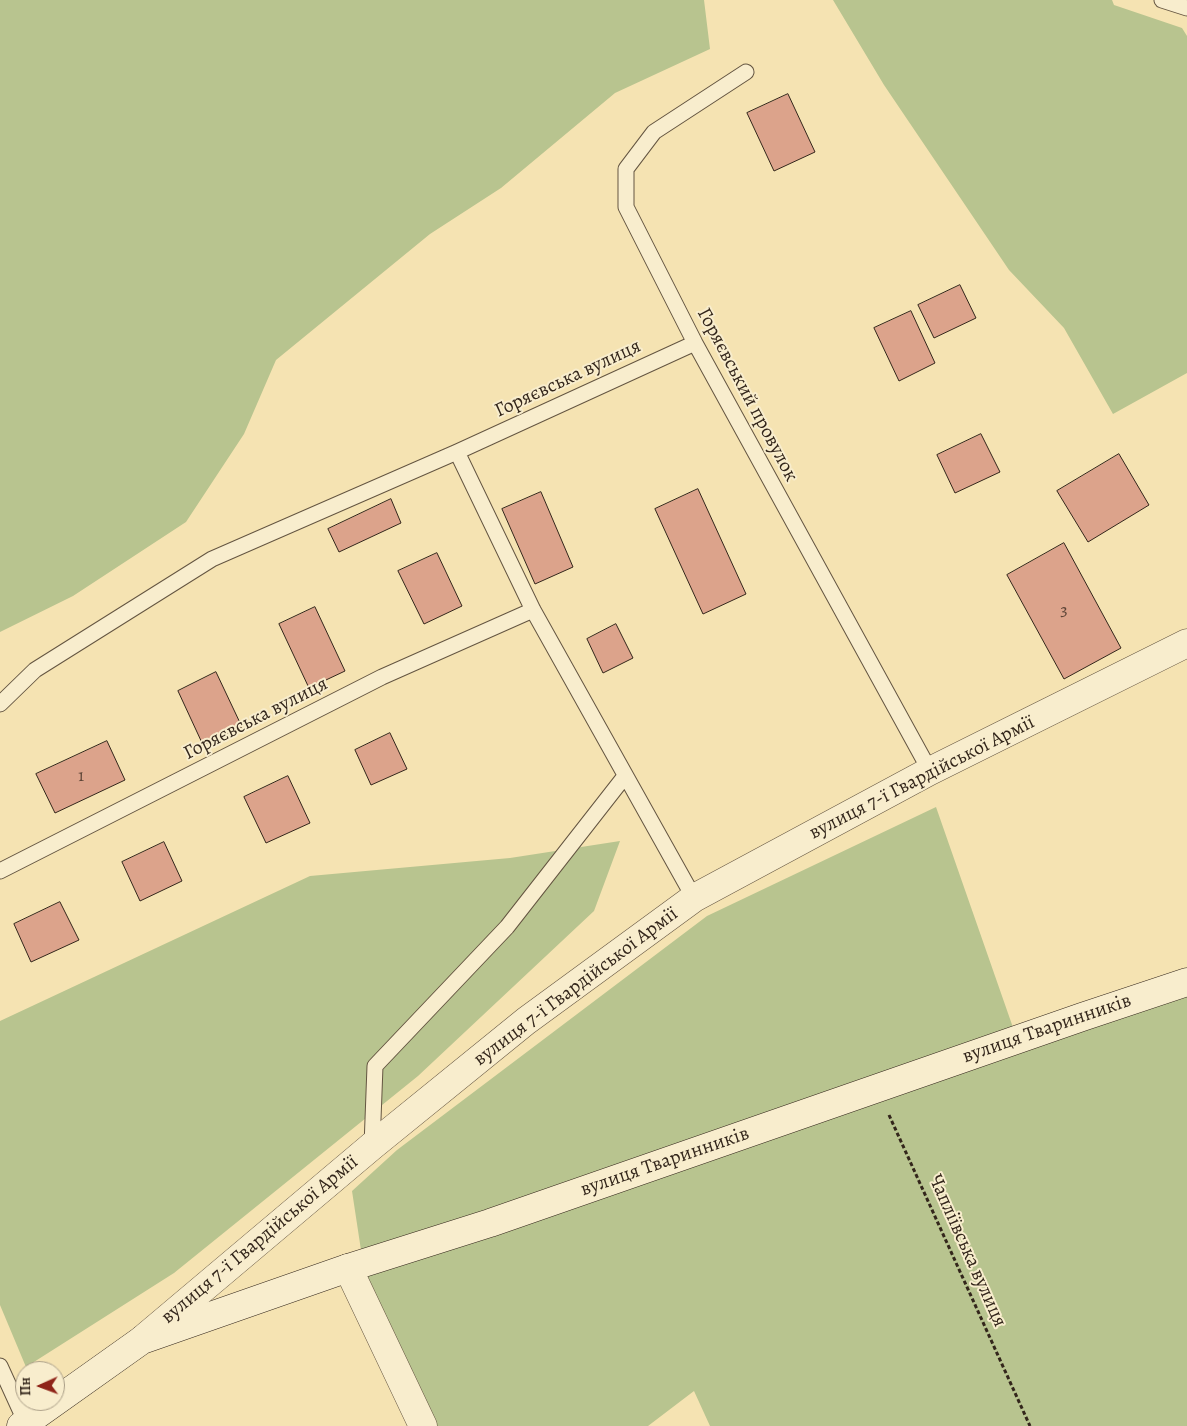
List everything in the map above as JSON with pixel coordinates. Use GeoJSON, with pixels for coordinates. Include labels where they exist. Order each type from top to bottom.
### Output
{"type":"FeatureCollection","features":[{"type":"Feature","properties":{"kind":"street","name":"вулиця 7-ї Гвардійської Армії"},"geometry":{"type":"LineString","coordinates":[[24,1424],[142,1340],[372,1146],[526,1021],[694,898],[930,771],[1187,643]]}},
{"type":"Feature","properties":{"kind":"street","name":"вулиця Тваринників"},"geometry":{"type":"LineString","coordinates":[[142,1340],[348,1268],[490,1223],[1082,1016],[1187,982]]}},
{"type":"Feature","properties":{"kind":"street"},"geometry":{"type":"LineString","coordinates":[[348,1268],[424,1426]]}},
{"type":"Feature","properties":{"kind":"lane"},"geometry":{"type":"LineString","coordinates":[[1162,0],[1187,8]]}},
{"type":"Feature","properties":{"kind":"lane","name":"Горяєвський провулок"},"geometry":{"type":"LineString","coordinates":[[746,72],[654,132],[626,169],[626,207],[695,343],[930,771]]}},
{"type":"Feature","properties":{"kind":"lane","name":"Горяєвська вулиця"},"geometry":{"type":"LineString","coordinates":[[0,704],[35,670],[212,559],[457,452],[695,343]]}},
{"type":"Feature","properties":{"kind":"lane"},"geometry":{"type":"LineString","coordinates":[[457,452],[533,610],[694,898]]}},
{"type":"Feature","properties":{"kind":"lane","name":"Горяєвська вулиця"},"geometry":{"type":"LineString","coordinates":[[0,871],[382,677],[533,610]]}},
{"type":"Feature","properties":{"kind":"lane"},"geometry":{"type":"LineString","coordinates":[[372,1146],[375,1066],[506,927],[625,776]]}},
{"type":"Feature","properties":{"kind":"lane"},"geometry":{"type":"LineString","coordinates":[[0,1366],[24,1424]]}},
{"type":"Feature","properties":{"kind":"path","name":"Чапліївська вулиця"},"geometry":{"type":"LineString","coordinates":[[876,1088],[1030,1426]]}},
{"type":"Feature","properties":{"kind":"green space"},"geometry":{"type":"Polygon","coordinates":[[[0,0],[704,0],[710,49],[615,93],[501,188],[430,234],[276,360],[244,434],[186,522],[73,596],[0,632],[0,0]]]}},
{"type":"Feature","properties":{"kind":"green space"},"geometry":{"type":"Polygon","coordinates":[[[833,0],[1112,0],[1114,5],[1182,28],[1187,36],[1187,373],[1113,414],[1064,328],[1009,270],[884,85],[833,0]]]}},
{"type":"Feature","properties":{"kind":"green space"},"geometry":{"type":"Polygon","coordinates":[[[936,807],[1017,1039],[1187,982],[1187,1426],[710,1426],[694,1391],[648,1426],[423,1426],[371,1316],[352,1191],[397,1150],[707,916],[936,807]]]}},
{"type":"Feature","properties":{"kind":"green space"},"geometry":{"type":"Polygon","coordinates":[[[620,841],[594,911],[418,1076],[174,1273],[35,1361],[23,1361],[0,1305],[0,1021],[310,876],[510,858],[620,841]]]}},
{"type":"Feature","properties":{"kind":"building"},"geometry":{"type":"Polygon","coordinates":[[[788,94],[815,152],[774,171],[747,113],[788,94]]]}},
{"type":"Feature","properties":{"kind":"building"},"geometry":{"type":"Polygon","coordinates":[[[960,285],[976,318],[934,338],[918,305],[960,285]]]}},
{"type":"Feature","properties":{"kind":"building"},"geometry":{"type":"Polygon","coordinates":[[[911,311],[935,363],[899,381],[874,328],[911,311]]]}},
{"type":"Feature","properties":{"kind":"building"},"geometry":{"type":"Polygon","coordinates":[[[981,434],[1000,472],[955,493],[937,455],[981,434]]]}},
{"type":"Feature","properties":{"kind":"building"},"geometry":{"type":"Polygon","coordinates":[[[1119,454],[1149,505],[1088,542],[1057,491],[1119,454]]]}},
{"type":"Feature","properties":{"kind":"building"},"geometry":{"type":"Polygon","coordinates":[[[698,489],[746,594],[703,614],[655,509],[698,489]]]}},
{"type":"Feature","properties":{"kind":"building"},"geometry":{"type":"Polygon","coordinates":[[[541,492],[573,567],[535,584],[502,509],[541,492]]]}},
{"type":"Feature","properties":{"kind":"building"},"geometry":{"type":"Polygon","coordinates":[[[391,499],[401,523],[339,552],[328,529],[391,499]]]}},
{"type":"Feature","properties":{"kind":"building"},"geometry":{"type":"Polygon","coordinates":[[[1064,543],[1121,648],[1064,679],[1007,575],[1064,543]]]}},
{"type":"Feature","properties":{"kind":"building"},"geometry":{"type":"Polygon","coordinates":[[[437,553],[462,606],[424,624],[398,571],[437,553]]]}},
{"type":"Feature","properties":{"kind":"building"},"geometry":{"type":"Polygon","coordinates":[[[315,607],[345,671],[309,688],[279,624],[315,607]]]}},
{"type":"Feature","properties":{"kind":"building"},"geometry":{"type":"Polygon","coordinates":[[[616,624],[633,658],[603,673],[587,639],[616,624]]]}},
{"type":"Feature","properties":{"kind":"building"},"geometry":{"type":"Polygon","coordinates":[[[216,672],[242,727],[203,745],[178,691],[216,672]]]}},
{"type":"Feature","properties":{"kind":"building"},"geometry":{"type":"Polygon","coordinates":[[[390,733],[407,769],[371,785],[355,750],[390,733]]]}},
{"type":"Feature","properties":{"kind":"building"},"geometry":{"type":"Polygon","coordinates":[[[107,741],[125,780],[55,813],[36,774],[107,741]]]}},
{"type":"Feature","properties":{"kind":"building"},"geometry":{"type":"Polygon","coordinates":[[[288,776],[310,823],[266,843],[244,797],[288,776]]]}},
{"type":"Feature","properties":{"kind":"building"},"geometry":{"type":"Polygon","coordinates":[[[164,842],[182,881],[140,901],[122,862],[164,842]]]}},
{"type":"Feature","properties":{"kind":"building"},"geometry":{"type":"Polygon","coordinates":[[[60,902],[79,940],[31,962],[14,924],[60,902]]]}}]}
